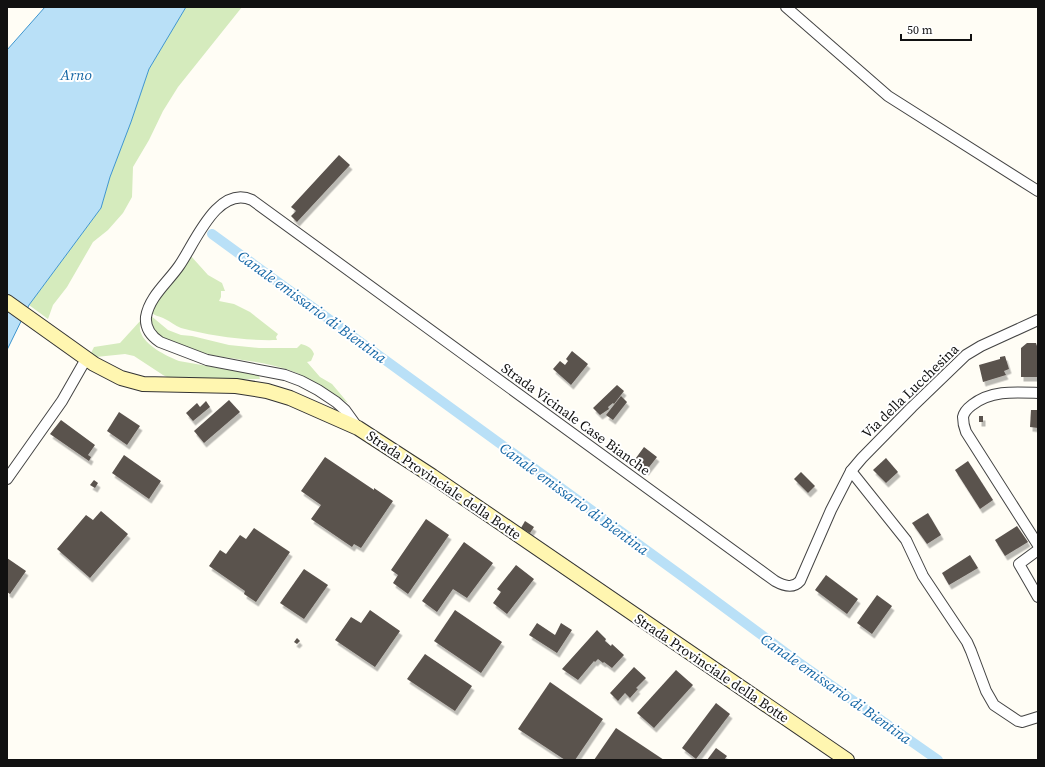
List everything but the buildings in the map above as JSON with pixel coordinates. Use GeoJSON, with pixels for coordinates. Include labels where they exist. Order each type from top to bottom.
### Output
{"type":"FeatureCollection","features":[{"type":"Feature","properties":{"kind":"main road","name":"Strada Provinciale della Botte"},"geometry":{"type":"LineString","coordinates":[[7,302],[86,359],[114,376],[142,384],[236,386],[267,390],[290,398],[358,428],[432,476],[847,760]]}},
{"type":"Feature","properties":{"kind":"street"},"geometry":{"type":"LineString","coordinates":[[786,7],[888,96],[1038,191]]}},
{"type":"Feature","properties":{"kind":"street","name":"Strada Vicinale Case Bianche"},"geometry":{"type":"LineString","coordinates":[[358,428],[345,410],[318,390],[285,375],[231,366],[207,360],[160,342],[148,329],[146,318],[150,305],[187,255],[206,222],[223,204],[237,198],[252,200],[781,584],[792,586],[800,581],[831,510],[851,470]]}},
{"type":"Feature","properties":{"kind":"street","name":"Via della Lucchesina"},"geometry":{"type":"LineString","coordinates":[[851,470],[912,407],[966,355],[981,346],[1038,320]]}},
{"type":"Feature","properties":{"kind":"street"},"geometry":{"type":"LineString","coordinates":[[7,479],[62,401],[86,359]]}},
{"type":"Feature","properties":{"kind":"street"},"geometry":{"type":"LineString","coordinates":[[1038,393],[1004,393],[981,399],[973,404],[964,413],[963,424],[966,432],[1038,545]]}},
{"type":"Feature","properties":{"kind":"street"},"geometry":{"type":"LineString","coordinates":[[851,470],[906,540],[923,576],[967,642],[980,678],[991,702],[1018,721],[1022,722],[1038,717]]}},
{"type":"Feature","properties":{"kind":"street"},"geometry":{"type":"LineString","coordinates":[[1038,550],[1019,564],[1038,597]]}},
{"type":"Feature","properties":{"kind":"green space"},"geometry":{"type":"Polygon","coordinates":[[[186,7],[242,7],[178,87],[163,111],[149,140],[133,167],[132,197],[123,213],[108,230],[93,242],[67,287],[53,305],[48,319],[29,305],[101,208],[110,177],[149,69],[186,7]]]}},
{"type":"Feature","properties":{"kind":"green space"},"geometry":{"type":"Polygon","coordinates":[[[190,255],[208,275],[222,283],[225,291],[221,291],[219,301],[234,304],[250,312],[278,334],[276,337],[277,340],[241,339],[193,331],[179,327],[152,313],[154,303],[190,255]]]}},
{"type":"Feature","properties":{"kind":"green space"},"geometry":{"type":"Polygon","coordinates":[[[150,315],[168,330],[181,335],[192,336],[229,345],[259,348],[297,348],[301,344],[306,346],[311,349],[314,354],[311,361],[307,362],[320,377],[332,384],[348,403],[312,381],[289,370],[272,365],[201,353],[167,341],[152,331],[150,315]]]}},
{"type":"Feature","properties":{"kind":"green space"},"geometry":{"type":"Polygon","coordinates":[[[141,320],[140,330],[143,337],[151,346],[168,356],[179,361],[253,374],[259,376],[260,379],[173,380],[134,356],[125,354],[96,357],[91,353],[94,347],[120,343],[141,320]]]}},
{"type":"Feature","properties":{"kind":"water","name":"Arno"},"geometry":{"type":"Polygon","coordinates":[[[45,7],[186,7],[149,69],[110,177],[101,208],[29,305],[7,350],[7,50],[45,7]]]}},
{"type":"Feature","properties":{"kind":"waterway","name":"Canale emissario di Bientina"},"geometry":{"type":"LineString","coordinates":[[212,234],[798,662],[938,760]]}}]}
